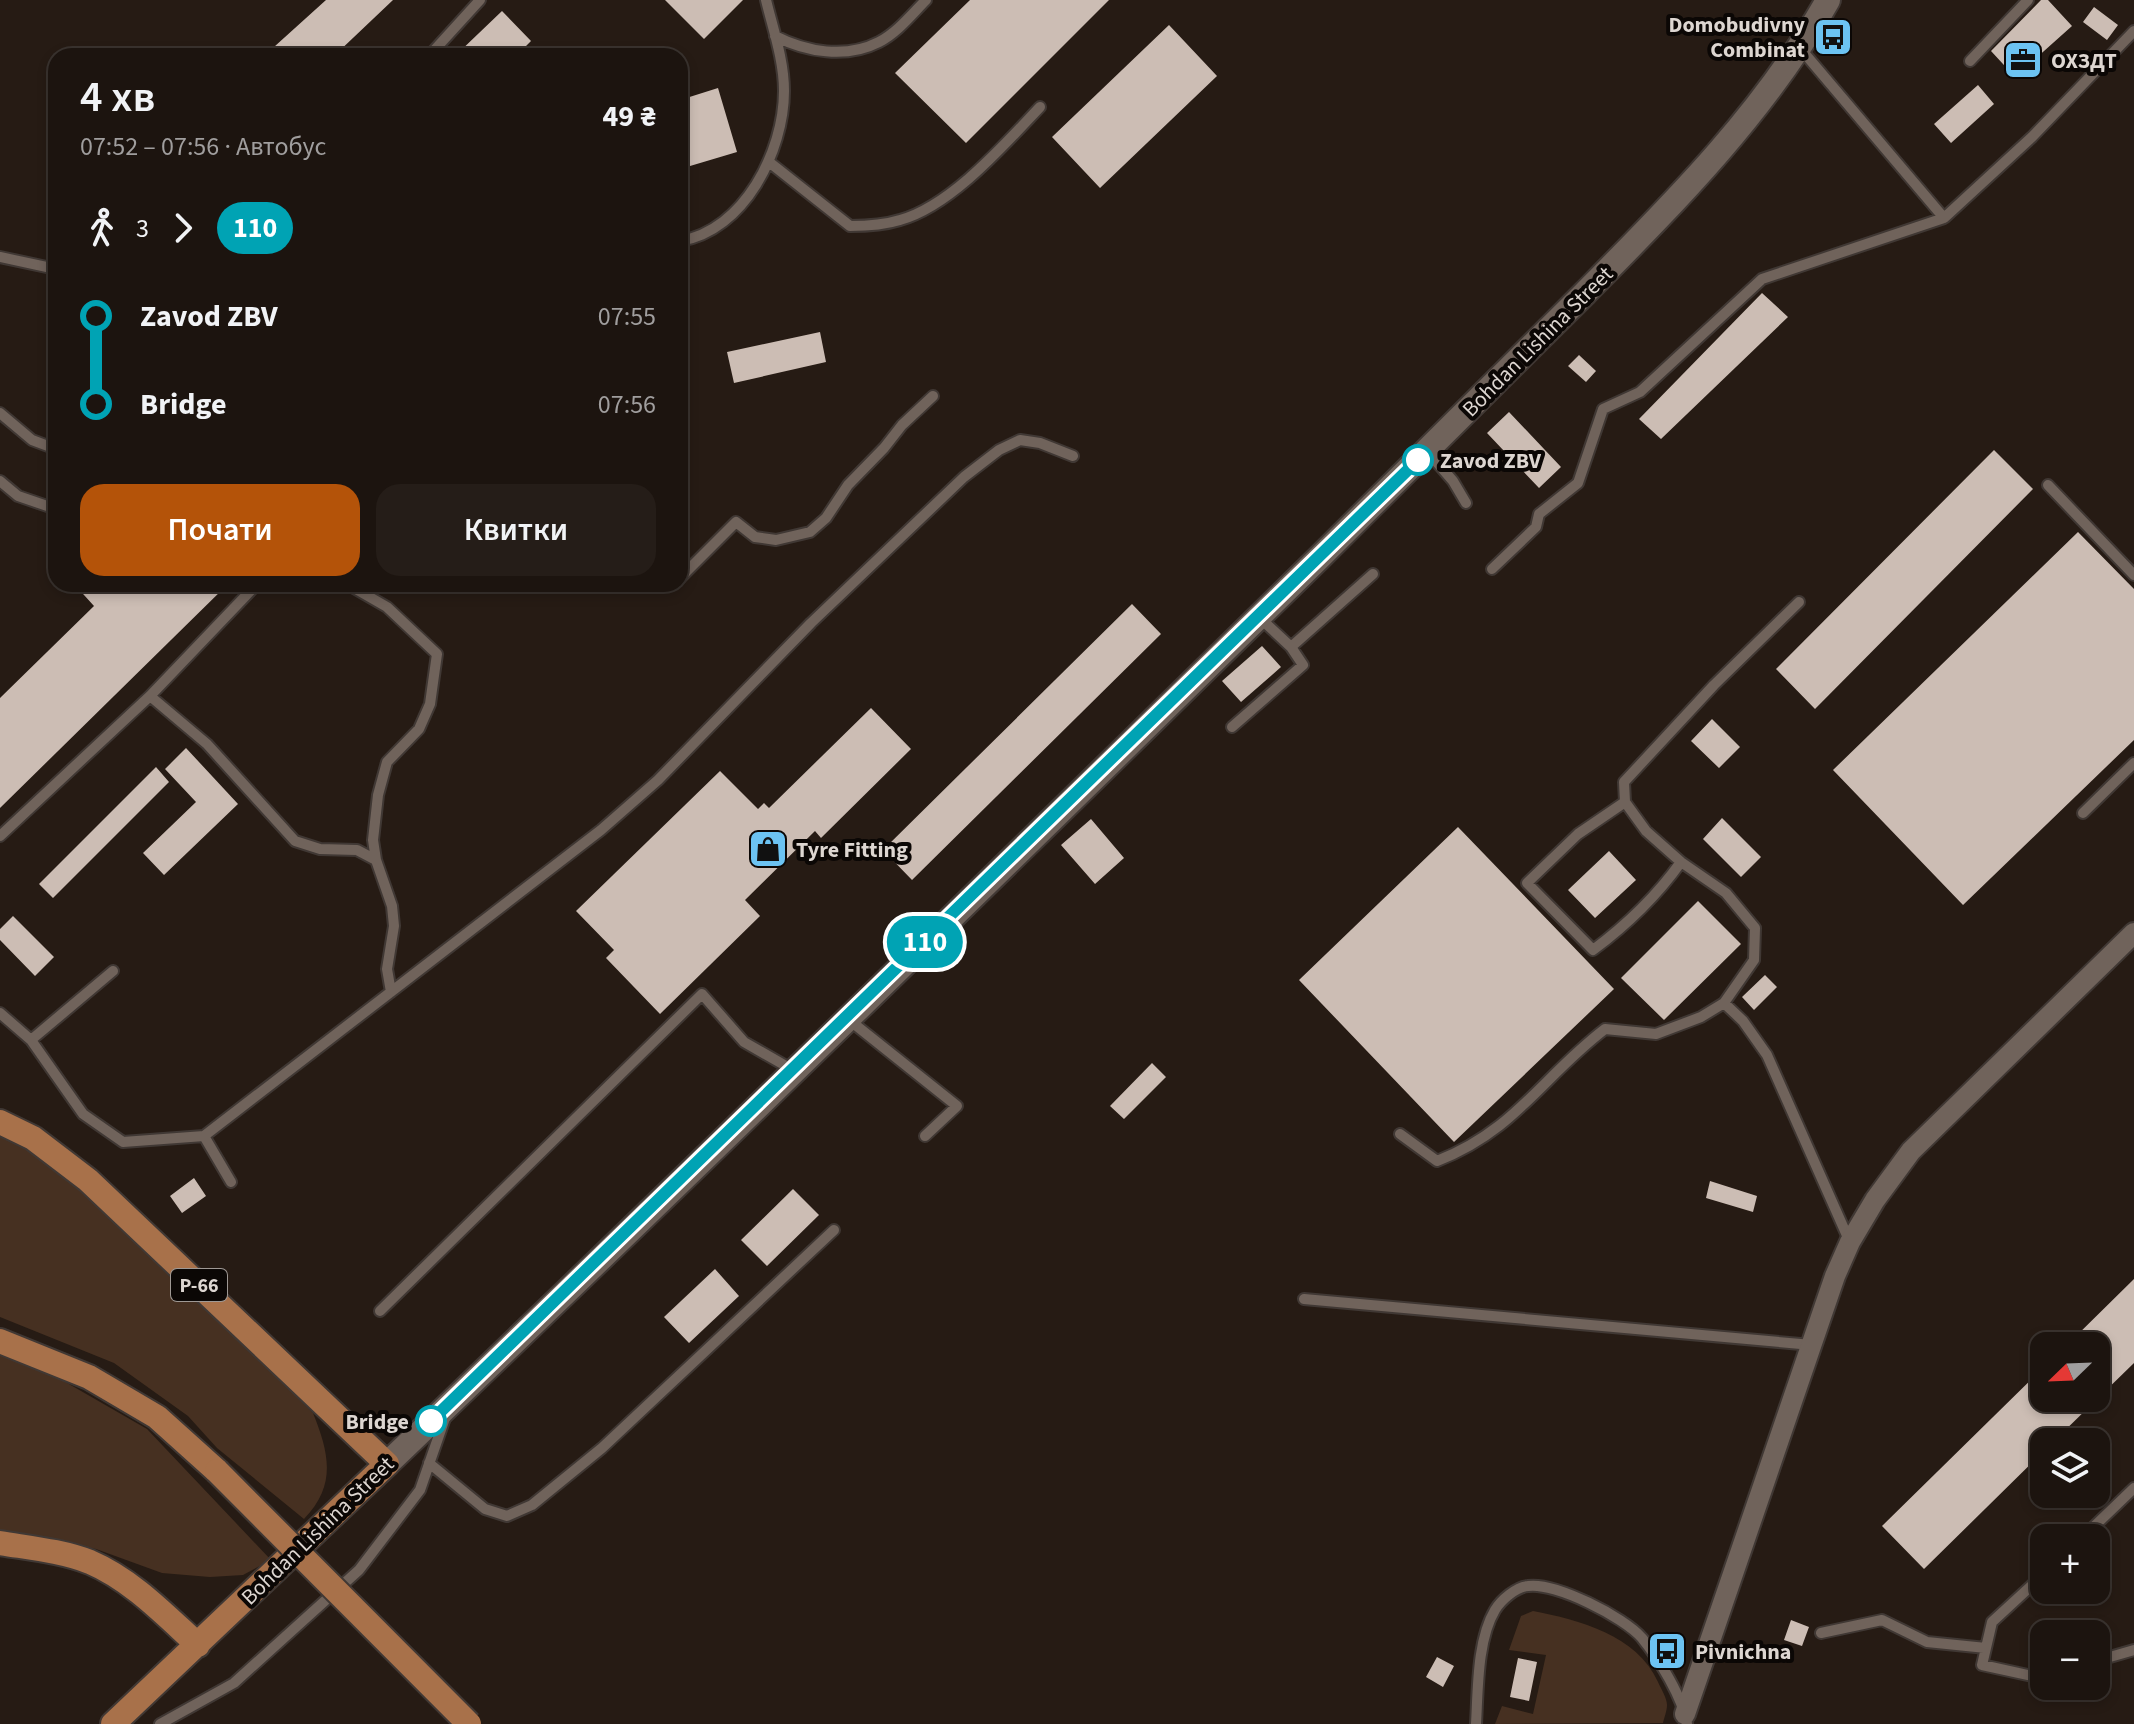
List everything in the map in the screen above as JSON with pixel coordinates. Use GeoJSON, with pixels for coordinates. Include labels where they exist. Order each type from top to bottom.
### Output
{"type":"FeatureCollection","features":[{"type":"Feature","properties":{"kind":"main road","name":"Bohdan Lishina Street"},"geometry":{"type":"LineString","coordinates":[[113,1724],[442,1412],[1259,617],[1649,228],[1730,141],[1800,48],[1828,0]]}},
{"type":"Feature","properties":{"kind":"main road","name":"Р-66"},"geometry":{"type":"LineString","coordinates":[[0,1122],[33,1138],[88,1180],[387,1464]]}},
{"type":"Feature","properties":{"kind":"main road"},"geometry":{"type":"LineString","coordinates":[[0,1341],[89,1377],[157,1417],[217,1471],[469,1724]]}},
{"type":"Feature","properties":{"kind":"main road"},"geometry":{"type":"LineString","coordinates":[[0,1543],[59,1553],[91,1563],[145,1597],[198,1645]]}},
{"type":"Feature","properties":{"kind":"street"},"geometry":{"type":"LineString","coordinates":[[1686,1719],[1835,1276],[1850,1242],[1875,1200],[1911,1151],[2134,933]]}},
{"type":"Feature","properties":{"kind":"lane"},"geometry":{"type":"LineString","coordinates":[[436,48],[480,0]]}},
{"type":"Feature","properties":{"kind":"lane"},"geometry":{"type":"LineString","coordinates":[[688,238],[719,227],[760,180],[774,153],[784,92],[766,0]]}},
{"type":"Feature","properties":{"kind":"lane"},"geometry":{"type":"LineString","coordinates":[[775,36],[803,49],[820,52],[868,46],[880,42],[926,0]]}},
{"type":"Feature","properties":{"kind":"lane"},"geometry":{"type":"LineString","coordinates":[[1970,61],[2028,0]]}},
{"type":"Feature","properties":{"kind":"lane"},"geometry":{"type":"LineString","coordinates":[[1492,569],[1536,527],[1539,514],[1578,483],[1603,409],[1640,392],[1762,279],[1944,218],[2032,137],[2134,31]]}},
{"type":"Feature","properties":{"kind":"lane"},"geometry":{"type":"LineString","coordinates":[[1800,48],[1944,218]]}},
{"type":"Feature","properties":{"kind":"lane"},"geometry":{"type":"LineString","coordinates":[[769,162],[850,226],[902,220],[952,192],[1040,107]]}},
{"type":"Feature","properties":{"kind":"lane"},"geometry":{"type":"LineString","coordinates":[[0,257],[48,267]]}},
{"type":"Feature","properties":{"kind":"lane"},"geometry":{"type":"LineString","coordinates":[[688,570],[736,522],[755,537],[776,540],[810,532],[826,518],[848,485],[902,425],[933,396]]}},
{"type":"Feature","properties":{"kind":"lane"},"geometry":{"type":"LineString","coordinates":[[0,413],[32,440],[48,446]]}},
{"type":"Feature","properties":{"kind":"lane"},"geometry":{"type":"LineString","coordinates":[[0,1013],[31,1040],[83,1114],[123,1142],[204,1136],[601,830],[658,780],[811,623],[964,477],[999,450],[1020,440],[1040,443],[1073,456]]}},
{"type":"Feature","properties":{"kind":"lane"},"geometry":{"type":"LineString","coordinates":[[1427,451],[1453,481],[1466,503]]}},
{"type":"Feature","properties":{"kind":"lane"},"geometry":{"type":"LineString","coordinates":[[0,481],[18,496],[48,506]]}},
{"type":"Feature","properties":{"kind":"lane"},"geometry":{"type":"LineString","coordinates":[[2048,485],[2134,575]]}},
{"type":"Feature","properties":{"kind":"lane"},"geometry":{"type":"LineString","coordinates":[[1291,647],[1373,574]]}},
{"type":"Feature","properties":{"kind":"lane"},"geometry":{"type":"LineString","coordinates":[[0,836],[150,696],[249,592]]}},
{"type":"Feature","properties":{"kind":"lane"},"geometry":{"type":"LineString","coordinates":[[361,592],[387,607],[437,654],[430,704],[419,729],[387,762],[378,795],[373,840],[376,860],[392,906],[394,926],[387,969],[391,992]]}},
{"type":"Feature","properties":{"kind":"lane"},"geometry":{"type":"LineString","coordinates":[[1400,1134],[1437,1161],[1492,1133],[1520,1111],[1585,1044],[1605,1029],[1656,1034],[1701,1017],[1724,1003],[1754,960],[1755,928],[1726,893],[1681,862],[1646,831],[1625,802],[1624,782],[1714,685],[1799,602]]}},
{"type":"Feature","properties":{"kind":"lane"},"geometry":{"type":"LineString","coordinates":[[1232,727],[1303,665],[1291,647],[1259,617]]}},
{"type":"Feature","properties":{"kind":"lane"},"geometry":{"type":"LineString","coordinates":[[150,696],[207,744],[295,841],[320,849],[357,850],[376,860]]}},
{"type":"Feature","properties":{"kind":"lane"},"geometry":{"type":"LineString","coordinates":[[2083,813],[2134,763]]}},
{"type":"Feature","properties":{"kind":"lane"},"geometry":{"type":"LineString","coordinates":[[1625,802],[1578,834],[1527,883],[1593,950],[1623,928],[1651,900],[1681,862]]}},
{"type":"Feature","properties":{"kind":"lane"},"geometry":{"type":"LineString","coordinates":[[31,1040],[113,971]]}},
{"type":"Feature","properties":{"kind":"lane"},"geometry":{"type":"LineString","coordinates":[[380,1311],[702,994],[744,1042],[793,1070]]}},
{"type":"Feature","properties":{"kind":"lane"},"geometry":{"type":"LineString","coordinates":[[1724,1003],[1743,1021],[1767,1055],[1850,1242]]}},
{"type":"Feature","properties":{"kind":"lane"},"geometry":{"type":"LineString","coordinates":[[847,1018],[957,1106],[925,1136]]}},
{"type":"Feature","properties":{"kind":"lane"},"geometry":{"type":"LineString","coordinates":[[204,1136],[231,1182]]}},
{"type":"Feature","properties":{"kind":"lane"},"geometry":{"type":"LineString","coordinates":[[429,1463],[485,1509],[507,1516],[532,1505],[602,1448],[834,1230]]}},
{"type":"Feature","properties":{"kind":"lane"},"geometry":{"type":"LineString","coordinates":[[1304,1299],[1812,1345]]}},
{"type":"Feature","properties":{"kind":"lane"},"geometry":{"type":"LineString","coordinates":[[160,1724],[234,1683],[359,1570],[420,1490],[442,1412]]}},
{"type":"Feature","properties":{"kind":"lane"},"geometry":{"type":"LineString","coordinates":[[2097,1524],[2134,1488]]}},
{"type":"Feature","properties":{"kind":"lane"},"geometry":{"type":"LineString","coordinates":[[1476,1724],[1486,1632],[1495,1609],[1510,1594],[1525,1586],[1545,1586],[1575,1597],[1610,1615],[1640,1636],[1663,1670],[1686,1719]]}},
{"type":"Feature","properties":{"kind":"lane"},"geometry":{"type":"LineString","coordinates":[[2030,1587],[1992,1622],[1982,1665],[2030,1675]]}},
{"type":"Feature","properties":{"kind":"lane"},"geometry":{"type":"LineString","coordinates":[[1821,1633],[1882,1620],[1927,1642],[1986,1648]]}},
{"type":"Feature","properties":{"kind":"lane"},"geometry":{"type":"LineString","coordinates":[[2110,1657],[2134,1650]]}},
{"type":"Feature","properties":{"kind":"shaded area"},"geometry":{"type":"Polygon","coordinates":[[[0,1128],[82,1181],[313,1413],[326,1455],[326,1481],[322,1494],[304,1519],[217,1448],[188,1416],[114,1363],[0,1317],[0,1128]]]}},
{"type":"Feature","properties":{"kind":"shaded area"},"geometry":{"type":"Polygon","coordinates":[[[0,1353],[55,1376],[147,1429],[271,1560],[243,1575],[210,1577],[162,1573],[96,1549],[0,1532],[0,1353]]]}},
{"type":"Feature","properties":{"kind":"shaded area"},"geometry":{"type":"Polygon","coordinates":[[[1533,1611],[1605,1632],[1636,1652],[1665,1696],[1667,1707],[1663,1723],[1495,1724],[1502,1706],[1533,1714],[1546,1655],[1509,1650],[1521,1616],[1533,1611]]]}},
{"type":"Feature","properties":{"kind":"building"},"geometry":{"type":"Polygon","coordinates":[[[326,0],[393,0],[342,48],[273,48],[326,0]]]}},
{"type":"Feature","properties":{"kind":"building"},"geometry":{"type":"Polygon","coordinates":[[[665,0],[743,0],[704,39],[665,0]]]}},
{"type":"Feature","properties":{"kind":"building"},"geometry":{"type":"Polygon","coordinates":[[[970,0],[1109,0],[966,143],[895,73],[970,0]]]}},
{"type":"Feature","properties":{"kind":"building"},"geometry":{"type":"Polygon","coordinates":[[[2041,0],[2048,0],[2072,26],[2015,77],[1991,51],[2041,0]]]}},
{"type":"Feature","properties":{"kind":"building"},"geometry":{"type":"Polygon","coordinates":[[[2094,7],[2118,25],[2107,40],[2083,22],[2094,7]]]}},
{"type":"Feature","properties":{"kind":"building"},"geometry":{"type":"Polygon","coordinates":[[[502,11],[531,41],[524,48],[463,48],[502,11]]]}},
{"type":"Feature","properties":{"kind":"building"},"geometry":{"type":"Polygon","coordinates":[[[1169,25],[1217,76],[1100,188],[1052,137],[1169,25]]]}},
{"type":"Feature","properties":{"kind":"building"},"geometry":{"type":"Polygon","coordinates":[[[1978,85],[1994,104],[1951,143],[1934,124],[1978,85]]]}},
{"type":"Feature","properties":{"kind":"building"},"geometry":{"type":"Polygon","coordinates":[[[718,88],[737,152],[688,167],[688,97],[718,88]]]}},
{"type":"Feature","properties":{"kind":"building"},"geometry":{"type":"Polygon","coordinates":[[[1762,293],[1788,317],[1661,439],[1639,419],[1762,293]]]}},
{"type":"Feature","properties":{"kind":"building"},"geometry":{"type":"Polygon","coordinates":[[[820,332],[826,362],[734,383],[727,352],[820,332]]]}},
{"type":"Feature","properties":{"kind":"building"},"geometry":{"type":"Polygon","coordinates":[[[1579,355],[1596,371],[1586,382],[1568,366],[1579,355]]]}},
{"type":"Feature","properties":{"kind":"building"},"geometry":{"type":"Polygon","coordinates":[[[1509,412],[1561,467],[1539,488],[1487,433],[1509,412]]]}},
{"type":"Feature","properties":{"kind":"building"},"geometry":{"type":"Polygon","coordinates":[[[1994,450],[2033,489],[1815,709],[1776,669],[1994,450]]]}},
{"type":"Feature","properties":{"kind":"building"},"geometry":{"type":"Polygon","coordinates":[[[2078,532],[2134,589],[2134,740],[1963,905],[1833,770],[2078,532]]]}},
{"type":"Feature","properties":{"kind":"building"},"geometry":{"type":"Polygon","coordinates":[[[81,592],[220,592],[0,808],[0,698],[94,606],[81,592]]]}},
{"type":"Feature","properties":{"kind":"building"},"geometry":{"type":"Polygon","coordinates":[[[1132,604],[1161,634],[912,880],[883,850],[1132,604]]]}},
{"type":"Feature","properties":{"kind":"building"},"geometry":{"type":"Polygon","coordinates":[[[1262,646],[1281,667],[1241,702],[1222,681],[1262,646]]]}},
{"type":"Feature","properties":{"kind":"building"},"geometry":{"type":"Polygon","coordinates":[[[871,708],[911,749],[821,838],[815,831],[745,900],[760,916],[660,1014],[606,958],[614,950],[576,911],[720,771],[758,809],[764,803],[769,808],[871,708]]]}},
{"type":"Feature","properties":{"kind":"building"},"geometry":{"type":"Polygon","coordinates":[[[1712,719],[1740,747],[1719,768],[1691,741],[1712,719]]]}},
{"type":"Feature","properties":{"kind":"building"},"geometry":{"type":"Polygon","coordinates":[[[186,748],[238,804],[164,875],[143,853],[196,802],[165,769],[186,748]]]}},
{"type":"Feature","properties":{"kind":"building"},"geometry":{"type":"Polygon","coordinates":[[[156,767],[169,782],[53,898],[39,884],[156,767]]]}},
{"type":"Feature","properties":{"kind":"building"},"geometry":{"type":"Polygon","coordinates":[[[1722,818],[1761,857],[1741,877],[1703,839],[1722,818]]]}},
{"type":"Feature","properties":{"kind":"building"},"geometry":{"type":"Polygon","coordinates":[[[1091,819],[1124,858],[1095,884],[1061,845],[1091,819]]]}},
{"type":"Feature","properties":{"kind":"building"},"geometry":{"type":"Polygon","coordinates":[[[1458,827],[1614,989],[1454,1142],[1299,980],[1458,827]]]}},
{"type":"Feature","properties":{"kind":"building"},"geometry":{"type":"Polygon","coordinates":[[[1609,851],[1636,880],[1595,918],[1568,890],[1609,851]]]}},
{"type":"Feature","properties":{"kind":"building"},"geometry":{"type":"Polygon","coordinates":[[[1698,901],[1741,944],[1664,1020],[1621,978],[1698,901]]]}},
{"type":"Feature","properties":{"kind":"building"},"geometry":{"type":"Polygon","coordinates":[[[13,916],[54,957],[35,976],[0,940],[0,929],[13,916]]]}},
{"type":"Feature","properties":{"kind":"building"},"geometry":{"type":"Polygon","coordinates":[[[1765,975],[1777,987],[1754,1010],[1742,997],[1765,975]]]}},
{"type":"Feature","properties":{"kind":"building"},"geometry":{"type":"Polygon","coordinates":[[[1152,1063],[1166,1077],[1124,1119],[1110,1106],[1152,1063]]]}},
{"type":"Feature","properties":{"kind":"building"},"geometry":{"type":"Polygon","coordinates":[[[194,1178],[206,1196],[182,1213],[170,1196],[194,1178]]]}},
{"type":"Feature","properties":{"kind":"building"},"geometry":{"type":"Polygon","coordinates":[[[1710,1181],[1757,1196],[1753,1212],[1706,1198],[1710,1181]]]}},
{"type":"Feature","properties":{"kind":"building"},"geometry":{"type":"Polygon","coordinates":[[[793,1189],[819,1215],[767,1266],[741,1240],[793,1189]]]}},
{"type":"Feature","properties":{"kind":"building"},"geometry":{"type":"Polygon","coordinates":[[[715,1269],[739,1296],[689,1343],[664,1317],[715,1269]]]}},
{"type":"Feature","properties":{"kind":"building"},"geometry":{"type":"Polygon","coordinates":[[[2134,1279],[2134,1363],[2110,1386],[2110,1332],[2080,1332],[2134,1279]]]}},
{"type":"Feature","properties":{"kind":"building"},"geometry":{"type":"Polygon","coordinates":[[[2030,1381],[2030,1412],[2084,1412],[2067,1428],[2030,1428],[2030,1465],[1924,1569],[1882,1526],[2030,1381]]]}},
{"type":"Feature","properties":{"kind":"building"},"geometry":{"type":"Polygon","coordinates":[[[1791,1620],[1809,1627],[1802,1646],[1784,1640],[1791,1620]]]}},
{"type":"Feature","properties":{"kind":"building"},"geometry":{"type":"Polygon","coordinates":[[[1437,1657],[1454,1666],[1443,1687],[1426,1677],[1437,1657]]]}},
{"type":"Feature","properties":{"kind":"building"},"geometry":{"type":"Polygon","coordinates":[[[1518,1658],[1537,1662],[1529,1701],[1510,1697],[1518,1658]]]}},
{"type":"Feature","properties":{"kind":"bus line","name":"110"},"geometry":{"type":"LineString","coordinates":[[431,1421],[1418,460]]}},
{"type":"Feature","properties":{"kind":"place","name":"Domobudivny Combinat"},"geometry":{"type":"Point","coordinates":[1833,37]}},
{"type":"Feature","properties":{"kind":"place","name":"ОХЗДТ"},"geometry":{"type":"Point","coordinates":[2023,60]}},
{"type":"Feature","properties":{"kind":"place","name":"Zavod ZBV"},"geometry":{"type":"Point","coordinates":[1418,460]}},
{"type":"Feature","properties":{"kind":"place","name":"Tyre Fitting"},"geometry":{"type":"Point","coordinates":[768,849]}},
{"type":"Feature","properties":{"kind":"place","name":"Bridge"},"geometry":{"type":"Point","coordinates":[431,1421]}},
{"type":"Feature","properties":{"kind":"place","name":"Pivnichna"},"geometry":{"type":"Point","coordinates":[1667,1651]}}]}
